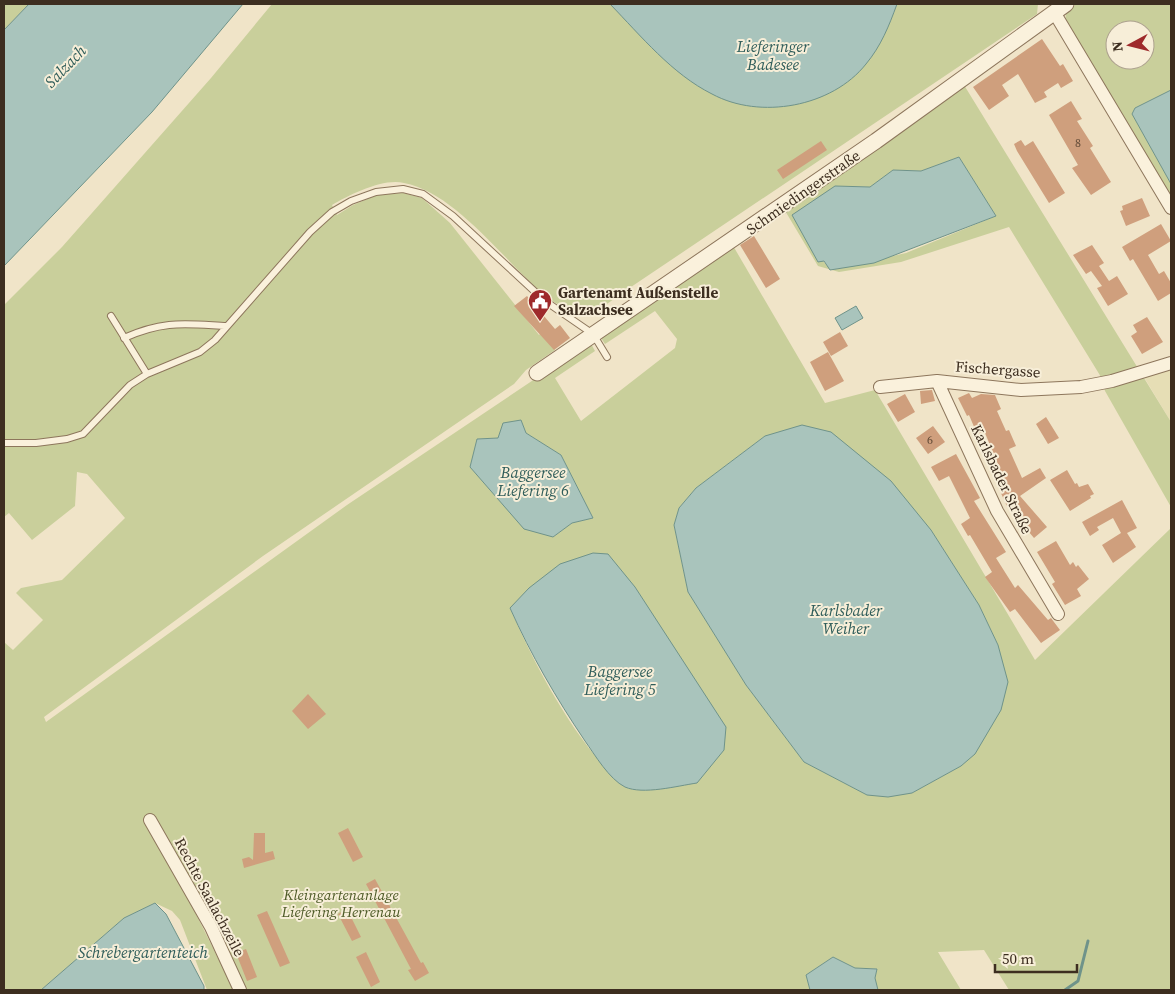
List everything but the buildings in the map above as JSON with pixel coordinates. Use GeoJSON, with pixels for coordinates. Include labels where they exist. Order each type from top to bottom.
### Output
{"type":"FeatureCollection","features":[{"type":"Feature","properties":{"kind":"street"},"geometry":{"type":"LineString","coordinates":[[1060,8],[1171,208]]}},
{"type":"Feature","properties":{"kind":"street","name":"Schmiedingerstraße"},"geometry":{"type":"LineString","coordinates":[[537,373],[876,142],[1060,8]]}},
{"type":"Feature","properties":{"kind":"street","name":"Fischergasse"},"geometry":{"type":"LineString","coordinates":[[880,387],[937,381],[1021,390],[1081,387],[1112,381],[1171,363]]}},
{"type":"Feature","properties":{"kind":"street","name":"Karlsbader Straße"},"geometry":{"type":"LineString","coordinates":[[937,381],[997,511],[1058,614]]}},
{"type":"Feature","properties":{"kind":"street","name":"Rechte Saalachzeile"},"geometry":{"type":"LineString","coordinates":[[150,820],[211,927],[240,990]]}},
{"type":"Feature","properties":{"kind":"lane"},"geometry":{"type":"LineString","coordinates":[[4,443],[36,443],[67,439],[83,434],[130,385],[147,374],[200,352],[227,326],[310,232],[332,212],[351,201],[376,192],[403,188],[423,194],[453,216],[545,301],[593,334],[607,357]]}},
{"type":"Feature","properties":{"kind":"lane"},"geometry":{"type":"LineString","coordinates":[[111,316],[147,374]]}},
{"type":"Feature","properties":{"kind":"lane"},"geometry":{"type":"LineString","coordinates":[[124,338],[143,330],[176,323],[227,326]]}},
{"type":"Feature","properties":{"kind":"shaded area"},"geometry":{"type":"Polygon","coordinates":[[[1171,367],[1171,422],[1144,377],[1171,367]]]}},
{"type":"Feature","properties":{"kind":"green space"},"geometry":{"type":"Polygon","coordinates":[[[4,4],[29,4],[4,30],[4,4]]]}},
{"type":"Feature","properties":{"kind":"green space","name":"Kleingartenanlage Liefering Herrenau"},"geometry":{"type":"Polygon","coordinates":[[[272,4],[1038,4],[1037,14],[590,316],[548,298],[462,215],[424,189],[404,183],[386,183],[357,192],[332,205],[337,215],[353,205],[377,195],[403,193],[422,198],[450,223],[539,335],[541,333],[555,350],[526,370],[514,384],[263,556],[44,717],[46,722],[347,505],[590,342],[595,351],[555,378],[581,421],[675,348],[677,339],[655,311],[605,344],[599,335],[732,244],[825,403],[875,390],[1035,660],[1171,528],[1171,990],[1009,990],[984,950],[938,952],[961,990],[878,990],[875,978],[877,969],[855,968],[833,957],[806,975],[810,990],[244,990],[169,847],[192,841],[163,848],[234,990],[207,990],[180,920],[172,911],[155,903],[124,918],[41,990],[4,990],[4,642],[13,650],[43,620],[16,593],[21,588],[62,580],[125,518],[87,474],[77,472],[75,506],[32,540],[9,513],[4,517],[4,305],[62,247],[211,78],[272,4]],[[521,420],[498,438],[477,439],[470,467],[493,493],[553,537],[572,523],[593,518],[561,455],[526,433],[521,420]],[[765,436],[696,488],[679,508],[674,525],[688,592],[746,685],[804,762],[867,795],[912,793],[961,766],[998,645],[979,605],[931,530],[765,436]],[[635,587],[510,608],[532,655],[559,704],[590,749],[625,787],[665,635],[635,587]]]}},
{"type":"Feature","properties":{"kind":"green space"},"geometry":{"type":"Polygon","coordinates":[[[1076,4],[1171,4],[1171,90],[1135,108],[1132,114],[1171,184],[1171,201],[1065,21],[1066,14],[1076,4]]]}},
{"type":"Feature","properties":{"kind":"green space"},"geometry":{"type":"Polygon","coordinates":[[[964,85],[1171,422],[1171,507],[1105,391],[1101,377],[1009,227],[901,262],[839,272],[832,270],[906,253],[996,216],[959,157],[921,171],[893,170],[870,187],[835,186],[823,261],[831,270],[818,266],[784,209],[964,85]]]}},
{"type":"Feature","properties":{"kind":"water","name":"Salzach"},"geometry":{"type":"Polygon","coordinates":[[[29,4],[243,4],[152,112],[4,266],[4,30],[29,4]]]}},
{"type":"Feature","properties":{"kind":"water","name":"Lieferinger Badesee"},"geometry":{"type":"Polygon","coordinates":[[[610,4],[897,4],[888,28],[876,50],[852,79],[815,99],[794,105],[773,107],[731,102],[697,86],[658,54],[610,4]]]}},
{"type":"Feature","properties":{"kind":"water"},"geometry":{"type":"Polygon","coordinates":[[[1171,90],[1171,184],[1132,114],[1135,108],[1171,90]]]}},
{"type":"Feature","properties":{"kind":"water"},"geometry":{"type":"Polygon","coordinates":[[[959,157],[996,216],[874,263],[830,270],[824,261],[818,262],[792,215],[835,186],[870,187],[893,170],[921,171],[959,157]]]}},
{"type":"Feature","properties":{"kind":"water"},"geometry":{"type":"Polygon","coordinates":[[[856,306],[863,318],[842,330],[835,318],[856,306]]]}},
{"type":"Feature","properties":{"kind":"water","name":"Baggersee Liefering 6"},"geometry":{"type":"Polygon","coordinates":[[[521,420],[526,433],[561,455],[593,518],[572,523],[553,537],[524,529],[470,467],[477,439],[498,438],[503,423],[521,420]]]}},
{"type":"Feature","properties":{"kind":"water","name":"Karlsbader Weiher"},"geometry":{"type":"Polygon","coordinates":[[[802,425],[831,432],[891,481],[931,530],[979,605],[998,645],[1008,682],[1001,710],[975,754],[961,766],[912,793],[888,797],[867,795],[804,762],[746,685],[688,592],[674,525],[679,508],[696,488],[765,436],[802,425]]]}},
{"type":"Feature","properties":{"kind":"water","name":"Baggersee Liefering 5"},"geometry":{"type":"Polygon","coordinates":[[[593,553],[608,554],[635,587],[726,727],[724,750],[697,783],[641,790],[625,787],[613,778],[593,753],[554,692],[526,643],[510,608],[529,588],[560,564],[593,553]]]}},
{"type":"Feature","properties":{"kind":"water","name":"Schrebergartenteich"},"geometry":{"type":"Polygon","coordinates":[[[155,903],[166,914],[204,986],[204,990],[41,990],[124,918],[155,903]]]}},
{"type":"Feature","properties":{"kind":"water"},"geometry":{"type":"Polygon","coordinates":[[[833,957],[855,968],[877,969],[875,978],[878,990],[810,990],[806,975],[833,957]]]}},
{"type":"Feature","properties":{"kind":"waterway"},"geometry":{"type":"LineString","coordinates":[[1065,990],[1078,981],[1088,941]]}},
{"type":"Feature","properties":{"kind":"place","name":"Gartenamt Außenstelle Salzachsee"},"geometry":{"type":"Point","coordinates":[540,322]}}]}
